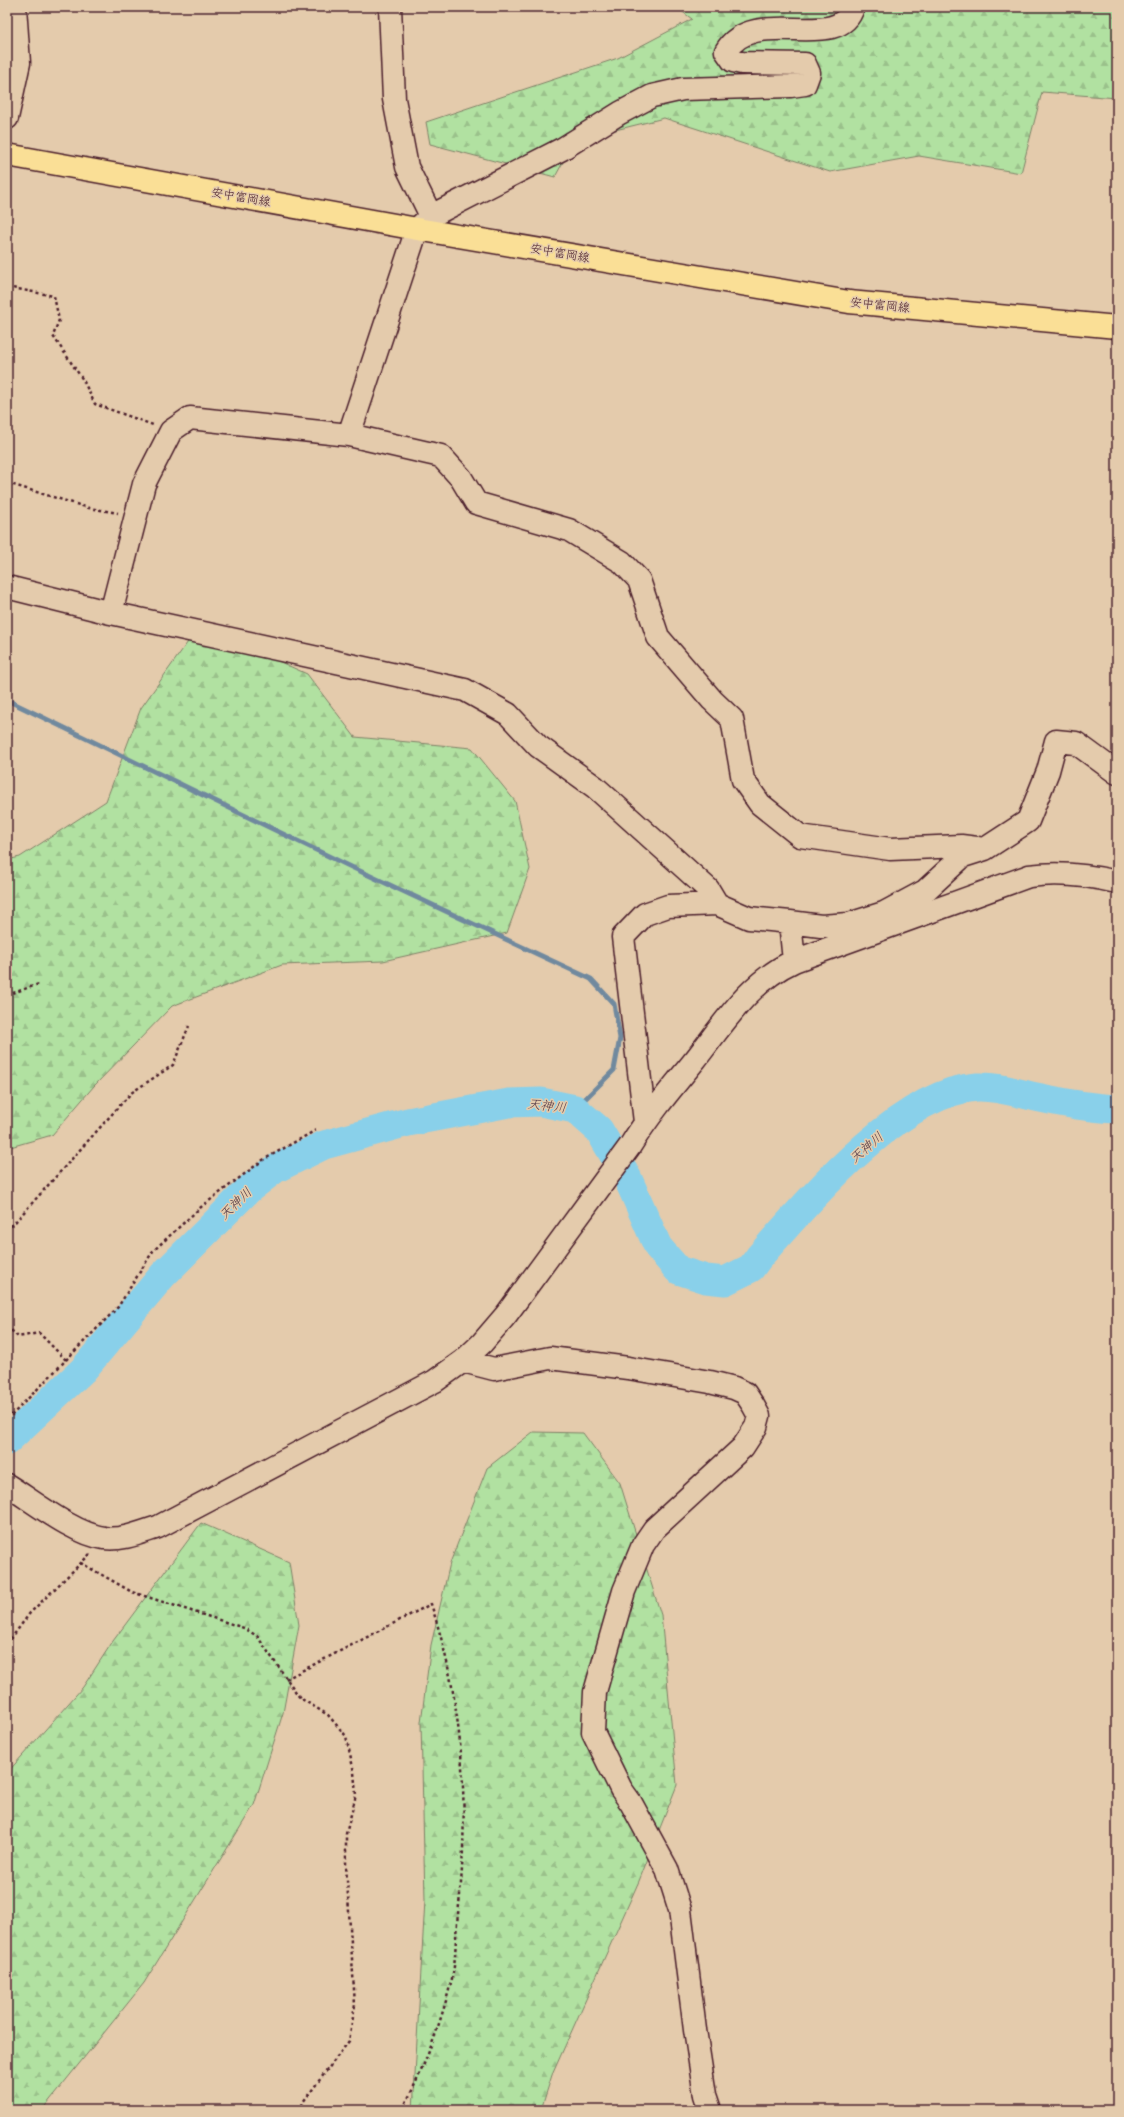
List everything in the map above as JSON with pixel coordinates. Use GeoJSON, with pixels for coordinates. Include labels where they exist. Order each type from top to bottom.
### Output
{"type":"FeatureCollection","features":[{"type":"Feature","properties":{"kind":"main road","name":"安中富岡線"},"geometry":{"type":"LineString","coordinates":[[7,155],[424,223],[849,302],[1117,327]]}},
{"type":"Feature","properties":{"kind":"street"},"geometry":{"type":"LineString","coordinates":[[7,118],[19,62],[15,7]]}},
{"type":"Feature","properties":{"kind":"street"},"geometry":{"type":"LineString","coordinates":[[349,435],[424,223],[407,167],[394,99],[390,7]]}},
{"type":"Feature","properties":{"kind":"street"},"geometry":{"type":"LineString","coordinates":[[424,223],[562,150],[620,113],[652,96],[683,89],[791,86],[805,84],[809,73],[805,64],[742,63],[733,61],[726,51],[732,42],[738,38],[762,28],[831,28],[845,22],[853,7]]}},
{"type":"Feature","properties":{"kind":"street"},"geometry":{"type":"LineString","coordinates":[[111,613],[144,484],[171,431],[190,418],[349,435],[441,456],[461,478],[476,503],[569,530],[622,562],[640,580],[658,637],[712,700],[732,719],[743,780],[760,804],[800,836],[890,849],[961,846],[985,849]]}},
{"type":"Feature","properties":{"kind":"street"},"geometry":{"type":"LineString","coordinates":[[7,587],[111,613],[465,690],[508,714],[538,746],[595,787],[708,889],[717,904]]}},
{"type":"Feature","properties":{"kind":"street"},"geometry":{"type":"LineString","coordinates":[[645,1122],[623,937],[645,914],[668,906],[717,904],[748,918],[821,926],[849,924],[884,913],[925,890],[963,856],[985,849],[1028,822],[1048,771],[1056,741],[1076,744],[1117,773]]}},
{"type":"Feature","properties":{"kind":"street"},"geometry":{"type":"LineString","coordinates":[[7,1485],[77,1529],[104,1538],[118,1538],[158,1528],[435,1381],[463,1361],[482,1343],[506,1315],[630,1146],[645,1122],[743,999],[762,981],[794,962],[1029,876],[1052,873],[1080,875],[1117,882]]}},
{"type":"Feature","properties":{"kind":"street"},"geometry":{"type":"LineString","coordinates":[[790,922],[794,962]]}},
{"type":"Feature","properties":{"kind":"street"},"geometry":{"type":"LineString","coordinates":[[463,1361],[494,1369],[550,1358],[628,1368],[710,1382],[734,1388],[745,1393],[753,1404],[758,1416],[756,1427],[743,1447],[654,1529],[643,1546],[624,1591],[595,1692],[593,1732],[621,1789],[632,1803],[667,1869],[680,1910],[695,2030],[710,2110]]}},
{"type":"Feature","properties":{"kind":"path"},"geometry":{"type":"LineString","coordinates":[[7,287],[54,296],[58,320],[54,336],[83,380],[95,404],[171,431]]}},
{"type":"Feature","properties":{"kind":"path"},"geometry":{"type":"LineString","coordinates":[[7,482],[89,508],[136,516]]}},
{"type":"Feature","properties":{"kind":"path"},"geometry":{"type":"LineString","coordinates":[[7,995],[39,984]]}},
{"type":"Feature","properties":{"kind":"path"},"geometry":{"type":"LineString","coordinates":[[7,1231],[131,1093],[173,1065],[189,1026]]}},
{"type":"Feature","properties":{"kind":"path"},"geometry":{"type":"LineString","coordinates":[[7,1420],[118,1307],[153,1251],[158,1246],[201,1207],[263,1160],[316,1130]]}},
{"type":"Feature","properties":{"kind":"path"},"geometry":{"type":"LineString","coordinates":[[7,1326],[18,1337],[39,1333],[66,1360]]}},
{"type":"Feature","properties":{"kind":"path"},"geometry":{"type":"LineString","coordinates":[[7,1644],[30,1613],[104,1538]]}},
{"type":"Feature","properties":{"kind":"path"},"geometry":{"type":"LineString","coordinates":[[81,1563],[132,1592],[244,1628],[257,1636],[300,1698],[328,1715],[346,1736],[354,1772],[356,1795],[346,1834],[346,1865],[356,2005],[349,2041],[303,2102],[301,2110]]}},
{"type":"Feature","properties":{"kind":"path"},"geometry":{"type":"LineString","coordinates":[[286,1679],[431,1604],[441,1636],[454,1702],[464,1778],[465,1848],[451,1985],[427,2056],[402,2110]]}},
{"type":"Feature","properties":{"kind":"green space"},"geometry":{"type":"Polygon","coordinates":[[[676,7],[1117,7],[1117,98],[1042,92],[1021,173],[919,156],[830,172],[664,118],[575,140],[555,177],[430,144],[426,122],[618,58],[692,19],[676,7]]]}},
{"type":"Feature","properties":{"kind":"green space"},"geometry":{"type":"Polygon","coordinates":[[[190,639],[229,639],[307,674],[355,737],[472,748],[515,801],[530,869],[507,933],[383,961],[282,965],[172,1006],[94,1086],[52,1135],[7,1148],[7,860],[20,857],[106,801],[141,708],[190,639]]]}},
{"type":"Feature","properties":{"kind":"green space"},"geometry":{"type":"Polygon","coordinates":[[[533,1432],[583,1433],[620,1483],[661,1615],[677,1785],[639,1881],[552,2075],[541,2110],[413,2110],[425,1900],[421,1722],[431,1645],[450,1563],[487,1468],[533,1432]]]}},
{"type":"Feature","properties":{"kind":"green space"},"geometry":{"type":"Polygon","coordinates":[[[201,1523],[289,1562],[299,1625],[283,1713],[254,1805],[144,1983],[42,2110],[7,2110],[7,1773],[83,1687],[113,1641],[201,1523]]]}},
{"type":"Feature","properties":{"kind":"waterway"},"geometry":{"type":"LineString","coordinates":[[7,700],[347,865],[591,979],[614,1004],[620,1038],[614,1070],[575,1109]]}},
{"type":"Feature","properties":{"kind":"waterway","name":"天神川"},"geometry":{"type":"LineString","coordinates":[[7,1441],[83,1370],[163,1275],[249,1189],[275,1169],[324,1145],[408,1122],[509,1103],[541,1102],[575,1109],[599,1130],[628,1179],[658,1247],[678,1270],[706,1279],[725,1281],[751,1268],[803,1208],[857,1153],[887,1128],[917,1108],[947,1093],[984,1087],[1007,1090],[1076,1105],[1117,1109]]}}]}
